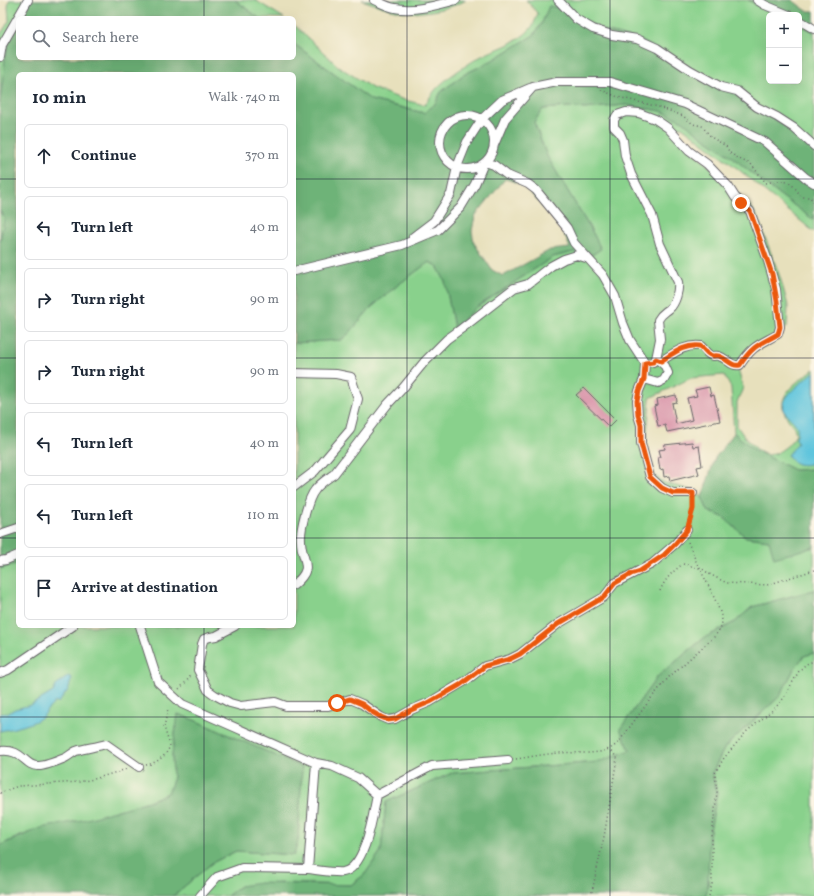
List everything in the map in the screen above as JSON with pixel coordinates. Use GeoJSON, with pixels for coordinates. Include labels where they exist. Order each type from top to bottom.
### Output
{"type":"FeatureCollection","features":[{"type":"Feature","properties":{"kind":"lane"},"geometry":{"type":"LineString","coordinates":[[19,16],[28,0]]}},
{"type":"Feature","properties":{"kind":"lane"},"geometry":{"type":"LineString","coordinates":[[374,0],[396,8],[430,7],[456,0]]}},
{"type":"Feature","properties":{"kind":"lane"},"geometry":{"type":"LineString","coordinates":[[558,0],[576,19],[593,29],[612,35],[637,39],[657,48],[690,70],[721,87],[737,91],[756,107],[777,117],[794,128],[814,146]]}},
{"type":"Feature","properties":{"kind":"lane"},"geometry":{"type":"LineString","coordinates":[[757,0],[782,12]]}},
{"type":"Feature","properties":{"kind":"lane"},"geometry":{"type":"LineString","coordinates":[[0,57],[2,45],[16,21]]}},
{"type":"Feature","properties":{"kind":"lane"},"geometry":{"type":"LineString","coordinates":[[802,22],[814,29]]}},
{"type":"Feature","properties":{"kind":"lane"},"geometry":{"type":"LineString","coordinates":[[402,245],[434,221],[451,194],[457,167],[467,142],[482,119],[502,100],[533,87],[557,82],[610,82],[684,104],[765,142],[806,178],[814,183]]}},
{"type":"Feature","properties":{"kind":"lane"},"geometry":{"type":"LineString","coordinates":[[494,145],[493,136],[489,127],[482,119],[470,115],[464,115],[449,122],[441,136],[440,145],[449,162],[457,167],[468,169],[477,167],[490,155],[505,119],[533,87]]}},
{"type":"Feature","properties":{"kind":"lane"},"geometry":{"type":"LineString","coordinates":[[644,379],[658,383],[664,380],[668,373],[665,366],[659,360],[660,339],[658,320],[663,312],[670,308],[675,299],[678,282],[660,244],[652,215],[631,174],[625,156],[623,140],[620,133],[614,127],[614,120],[617,115],[626,112],[639,112],[655,119],[668,128],[689,151],[707,164],[728,186],[735,197],[750,211],[768,261],[776,289],[780,327],[778,334],[754,347],[740,365],[736,366],[719,356],[707,354],[700,346],[692,345],[682,348],[659,360],[645,363]]}},
{"type":"Feature","properties":{"kind":"lane"},"geometry":{"type":"LineString","coordinates":[[296,270],[402,245],[438,230],[461,206],[475,184],[484,162]]}},
{"type":"Feature","properties":{"kind":"lane"},"geometry":{"type":"LineString","coordinates":[[484,162],[494,165],[507,175],[528,184],[536,190],[567,228],[574,243],[586,258],[599,270],[612,291],[630,340],[645,363],[644,379],[637,401],[638,415],[641,425],[641,443],[650,477],[662,488],[673,493],[693,493]]}},
{"type":"Feature","properties":{"kind":"lane"},"geometry":{"type":"LineString","coordinates":[[296,583],[305,572],[306,564],[300,542],[301,527],[314,491],[326,479],[334,474],[387,405],[425,361],[447,339],[461,330],[514,288],[528,284],[551,266],[564,259],[577,255],[586,258]]}},
{"type":"Feature","properties":{"kind":"lane"},"geometry":{"type":"LineString","coordinates":[[296,373],[336,374],[350,377],[358,399],[350,430],[315,471],[296,485]]}},
{"type":"Feature","properties":{"kind":"lane"},"geometry":{"type":"LineString","coordinates":[[0,534],[16,529]]}},
{"type":"Feature","properties":{"kind":"lane"},"geometry":{"type":"LineString","coordinates":[[231,628],[204,640],[198,670],[208,690],[230,703],[241,706],[275,702],[286,706],[328,706],[350,699],[362,704],[381,717],[388,720],[395,719],[460,685],[485,666],[510,659],[520,654],[558,624],[604,597],[615,583],[652,564],[675,544],[687,530]]}},
{"type":"Feature","properties":{"kind":"lane"},"geometry":{"type":"LineString","coordinates":[[0,561],[16,556]]}},
{"type":"Feature","properties":{"kind":"lane"},"geometry":{"type":"LineString","coordinates":[[0,673],[8,670],[69,628]]}},
{"type":"Feature","properties":{"kind":"lane"},"geometry":{"type":"LineString","coordinates":[[141,628],[158,682],[182,704],[316,763],[332,766],[358,778],[377,795]]}},
{"type":"Feature","properties":{"kind":"lane"},"geometry":{"type":"LineString","coordinates":[[0,751],[10,750],[18,753],[30,764],[38,767],[64,758],[74,752],[106,744],[139,767]]}},
{"type":"Feature","properties":{"kind":"lane"},"geometry":{"type":"LineString","coordinates":[[377,795],[432,766],[508,760]]}},
{"type":"Feature","properties":{"kind":"lane"},"geometry":{"type":"LineString","coordinates":[[308,869],[316,763]]}},
{"type":"Feature","properties":{"kind":"lane"},"geometry":{"type":"LineString","coordinates":[[200,896],[217,878],[242,868],[308,869],[344,872],[356,864],[368,838],[377,795]]}},
{"type":"Feature","properties":{"kind":"path"},"geometry":{"type":"LineString","coordinates":[[596,82],[598,89],[602,91],[618,97],[659,107],[683,116],[693,124],[702,126],[711,137],[726,146],[730,153],[751,164],[766,183],[780,180],[788,182],[802,197],[810,197],[814,203]]}},
{"type":"Feature","properties":{"kind":"path"},"geometry":{"type":"LineString","coordinates":[[508,760],[560,753],[600,752],[610,749],[618,743],[652,697],[669,677],[720,630],[722,620],[718,607],[688,541],[687,530],[693,509],[693,493]]}},
{"type":"Feature","properties":{"kind":"path"},"geometry":{"type":"LineString","coordinates":[[660,592],[664,581],[672,572],[683,564],[699,567],[727,583],[767,585],[814,570]]}},
{"type":"Feature","properties":{"kind":"path"},"geometry":{"type":"LineString","coordinates":[[709,896],[712,884],[712,835],[717,792],[715,773],[719,765],[746,732],[775,708],[783,699],[799,671],[806,664],[814,661]]}},
{"type":"Feature","properties":{"kind":"path"},"geometry":{"type":"LineString","coordinates":[[179,689],[192,674],[198,670]]}},
{"type":"Feature","properties":{"kind":"path"},"geometry":{"type":"LineString","coordinates":[[0,793],[18,786],[79,782],[151,764],[167,754],[170,746],[164,727],[168,709]]}},
{"type":"Feature","properties":{"kind":"path"},"geometry":{"type":"LineString","coordinates":[[590,896],[604,837],[617,758],[610,749]]}},
{"type":"Feature","properties":{"kind":"green space"},"geometry":{"type":"Polygon","coordinates":[[[9,0],[31,0],[19,16],[16,16],[16,29],[9,42],[5,59],[0,103],[0,35],[9,21],[9,0]]]}},
{"type":"Feature","properties":{"kind":"green space"},"geometry":{"type":"Polygon","coordinates":[[[31,0],[235,0],[256,16],[23,16],[31,0]]]}},
{"type":"Feature","properties":{"kind":"green space"},"geometry":{"type":"Polygon","coordinates":[[[235,0],[255,0],[281,16],[256,16],[235,0]]]}},
{"type":"Feature","properties":{"kind":"green space"},"geometry":{"type":"Polygon","coordinates":[[[362,0],[466,0],[459,4],[433,11],[403,12],[362,0]]]}},
{"type":"Feature","properties":{"kind":"green space"},"geometry":{"type":"Polygon","coordinates":[[[526,0],[748,0],[772,12],[766,12],[766,84],[802,84],[802,26],[814,32],[814,147],[602,30],[549,6],[542,23],[534,35],[491,61],[463,75],[441,92],[435,104],[424,113],[371,100],[296,45],[296,27],[338,66],[372,88],[404,100],[425,105],[436,89],[456,72],[478,58],[513,42],[525,34],[534,23],[538,14],[526,0]]]}},
{"type":"Feature","properties":{"kind":"green space"},"geometry":{"type":"Polygon","coordinates":[[[748,0],[792,0],[807,11],[814,11],[814,32],[802,26],[802,12],[772,12],[748,0]]]}},
{"type":"Feature","properties":{"kind":"green space"},"geometry":{"type":"Polygon","coordinates":[[[549,6],[564,9],[602,30],[642,41],[749,101],[814,147],[814,220],[683,121],[661,111],[626,105],[584,109],[569,107],[543,109],[534,122],[547,156],[601,249],[592,255],[573,252],[553,257],[477,307],[454,328],[445,281],[437,266],[429,262],[380,300],[341,340],[296,343],[296,72],[16,72],[16,564],[0,569],[0,242],[4,218],[0,211],[0,103],[5,59],[9,42],[16,29],[16,60],[296,60],[296,45],[371,100],[424,113],[435,104],[441,92],[463,75],[491,61],[534,35],[542,23],[549,6]],[[505,179],[475,216],[472,231],[474,243],[492,270],[503,276],[550,250],[570,248],[563,231],[523,184],[505,179]]]}},
{"type":"Feature","properties":{"kind":"green space"},"geometry":{"type":"Polygon","coordinates":[[[626,105],[661,111],[683,121],[814,220],[814,232],[738,169],[682,127],[672,127],[691,149],[751,206],[757,216],[780,277],[788,306],[787,327],[775,339],[751,351],[738,369],[743,388],[737,402],[737,426],[746,439],[757,449],[768,455],[777,453],[787,446],[794,438],[796,433],[785,414],[783,400],[790,388],[814,369],[814,469],[794,470],[753,449],[734,433],[731,388],[724,375],[691,378],[650,398],[646,446],[655,476],[665,483],[692,490],[702,497],[708,511],[723,517],[746,537],[769,540],[806,549],[814,547],[814,590],[752,607],[735,622],[704,638],[657,677],[620,729],[630,750],[599,762],[452,773],[386,802],[381,851],[365,874],[351,885],[280,883],[240,886],[227,896],[173,896],[212,863],[236,851],[294,855],[298,841],[302,767],[178,714],[172,754],[173,780],[168,793],[116,812],[31,832],[0,846],[0,569],[16,564],[16,628],[296,628],[296,343],[341,340],[380,300],[429,262],[437,266],[445,281],[454,328],[477,307],[553,257],[573,252],[592,255],[600,249],[594,235],[547,156],[534,122],[543,109],[569,107],[584,109],[626,105]]]}},
{"type":"Feature","properties":{"kind":"green space"},"geometry":{"type":"Polygon","coordinates":[[[0,211],[5,218],[0,242],[0,211]]]}},
{"type":"Feature","properties":{"kind":"green space"},"geometry":{"type":"Polygon","coordinates":[[[734,433],[753,449],[794,470],[814,469],[814,547],[774,558],[769,540],[746,537],[723,517],[708,511],[702,497],[715,458],[734,433]]]}},
{"type":"Feature","properties":{"kind":"green space"},"geometry":{"type":"Polygon","coordinates":[[[814,590],[814,653],[804,656],[794,669],[780,696],[725,747],[712,773],[717,793],[709,836],[708,888],[705,896],[227,896],[240,886],[260,883],[351,885],[365,874],[381,851],[386,802],[452,773],[599,762],[630,750],[620,729],[657,677],[704,638],[735,622],[752,607],[814,590]]]}},
{"type":"Feature","properties":{"kind":"green space"},"geometry":{"type":"Polygon","coordinates":[[[814,653],[814,896],[705,896],[708,888],[709,836],[717,793],[712,773],[725,747],[780,696],[794,669],[804,656],[814,653]]]}},
{"type":"Feature","properties":{"kind":"green space"},"geometry":{"type":"Polygon","coordinates":[[[178,714],[302,767],[298,841],[294,855],[236,851],[212,863],[173,896],[0,896],[0,846],[3,844],[41,828],[87,819],[152,800],[168,793],[173,780],[172,754],[178,714]]]}},
{"type":"Feature","properties":{"kind":"water"},"geometry":{"type":"Polygon","coordinates":[[[814,372],[814,457],[810,464],[803,465],[792,460],[788,455],[798,443],[796,438],[798,432],[795,423],[785,412],[784,403],[788,395],[814,372]]]}},
{"type":"Feature","properties":{"kind":"water"},"geometry":{"type":"Polygon","coordinates":[[[69,676],[72,678],[68,690],[59,702],[54,703],[47,710],[45,715],[24,726],[0,731],[0,714],[8,713],[15,709],[31,705],[53,692],[57,684],[69,676]]]}},
{"type":"Feature","properties":{"kind":"building"},"geometry":{"type":"Polygon","coordinates":[[[709,387],[711,396],[714,395],[720,421],[667,432],[665,425],[658,426],[654,406],[658,405],[657,399],[676,395],[677,402],[672,403],[676,424],[692,420],[687,398],[697,396],[695,390],[709,387]]]}},
{"type":"Feature","properties":{"kind":"building"},"geometry":{"type":"Polygon","coordinates":[[[584,388],[616,420],[609,427],[576,395],[584,388]]]}},
{"type":"Feature","properties":{"kind":"building"},"geometry":{"type":"Polygon","coordinates":[[[692,442],[693,447],[699,446],[702,466],[697,467],[699,474],[670,481],[669,476],[664,477],[663,469],[660,470],[658,457],[661,457],[659,450],[665,449],[664,445],[692,442]]]}},
{"type":"Feature","properties":{"kind":"route"},"geometry":{"type":"LineString","coordinates":[[337,703],[350,699],[362,704],[372,712],[388,720],[395,719],[411,710],[421,707],[460,685],[485,666],[510,659],[520,654],[558,624],[596,603],[604,597],[615,583],[652,564],[664,555],[687,530],[693,509],[693,493],[673,493],[662,488],[650,477],[641,443],[642,435],[637,401],[644,379],[645,363],[653,362],[656,359],[661,361],[682,348],[692,345],[700,346],[707,354],[719,356],[736,366],[740,365],[754,347],[778,334],[780,327],[776,289],[772,274],[750,211],[741,203]]}}]}
